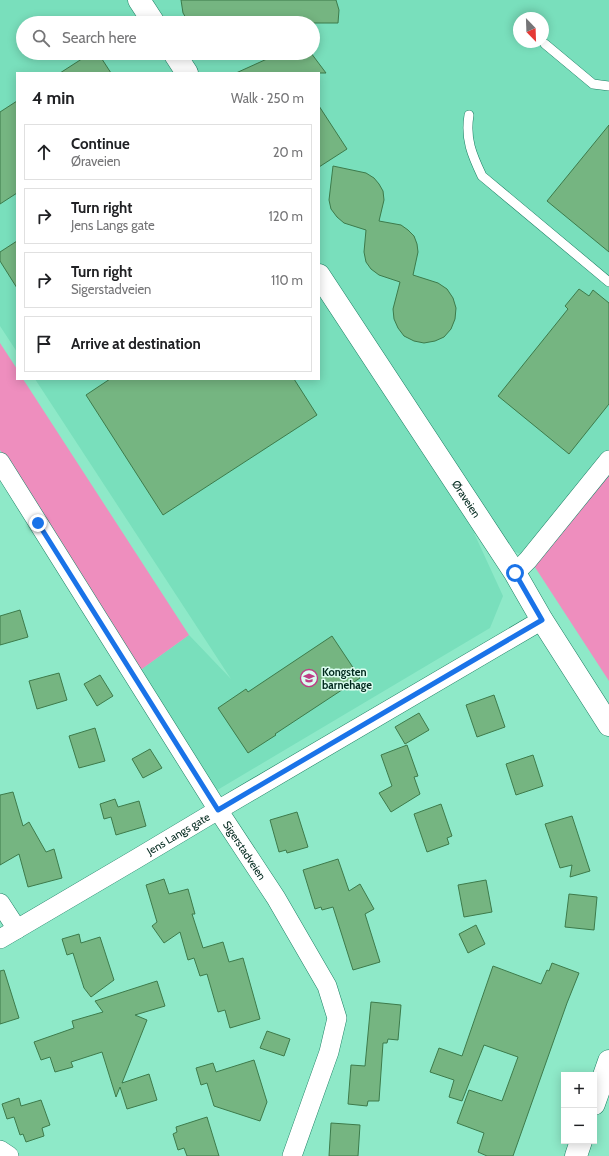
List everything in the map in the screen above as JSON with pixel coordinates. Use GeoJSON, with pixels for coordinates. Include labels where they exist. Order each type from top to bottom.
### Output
{"type":"FeatureCollection","features":[{"type":"Feature","properties":{"kind":"street"},"geometry":{"type":"LineString","coordinates":[[139,0],[149,16]]}},
{"type":"Feature","properties":{"kind":"street"},"geometry":{"type":"LineString","coordinates":[[178,60],[185,72]]}},
{"type":"Feature","properties":{"kind":"street","name":"Øraveien"},"geometry":{"type":"LineString","coordinates":[[320,277],[515,573],[542,620],[609,725]]}},
{"type":"Feature","properties":{"kind":"street"},"geometry":{"type":"LineString","coordinates":[[515,573],[528,560],[609,460]]}},
{"type":"Feature","properties":{"kind":"street","name":"Sigerstadveien"},"geometry":{"type":"LineString","coordinates":[[0,462],[218,810],[276,898],[327,986],[337,1018],[329,1052],[292,1156]]}},
{"type":"Feature","properties":{"kind":"street","name":"Jens Langs gate"},"geometry":{"type":"LineString","coordinates":[[0,939],[542,620]]}},
{"type":"Feature","properties":{"kind":"street"},"geometry":{"type":"LineString","coordinates":[[0,903],[17,929]]}},
{"type":"Feature","properties":{"kind":"street"},"geometry":{"type":"LineString","coordinates":[[597,1096],[609,1062]]}},
{"type":"Feature","properties":{"kind":"street"},"geometry":{"type":"LineString","coordinates":[[576,1156],[580,1144]]}},
{"type":"Feature","properties":{"kind":"street"},"geometry":{"type":"LineString","coordinates":[[0,1150],[9,1156]]}},
{"type":"Feature","properties":{"kind":"lane"},"geometry":{"type":"LineString","coordinates":[[549,47],[593,84],[609,86]]}},
{"type":"Feature","properties":{"kind":"lane"},"geometry":{"type":"LineString","coordinates":[[469,115],[468,139],[482,176],[609,282]]}},
{"type":"Feature","properties":{"kind":"shaded area"},"geometry":{"type":"Polygon","coordinates":[[[0,0],[609,0],[609,459],[529,558],[474,533],[503,596],[490,628],[214,792],[139,671],[189,635],[231,679],[36,380],[320,380],[320,72],[16,72],[16,350],[0,326],[0,0]]]}},
{"type":"Feature","properties":{"kind":"shaded area"},"geometry":{"type":"Polygon","coordinates":[[[0,343],[16,367],[16,380],[24,380],[189,635],[139,671],[0,450],[0,343]]]}},
{"type":"Feature","properties":{"kind":"shaded area"},"geometry":{"type":"Polygon","coordinates":[[[609,459],[609,681],[529,558],[609,459]]]}},
{"type":"Feature","properties":{"kind":"building"},"geometry":{"type":"Polygon","coordinates":[[[181,0],[336,0],[339,10],[338,23],[320,23],[320,16],[185,16],[181,0]]]}},
{"type":"Feature","properties":{"kind":"building"},"geometry":{"type":"Polygon","coordinates":[[[80,60],[103,60],[110,72],[62,72],[80,60]]]}},
{"type":"Feature","properties":{"kind":"building"},"geometry":{"type":"Polygon","coordinates":[[[265,60],[316,60],[326,73],[320,72],[238,72],[265,60]]]}},
{"type":"Feature","properties":{"kind":"building"},"geometry":{"type":"Polygon","coordinates":[[[16,102],[16,194],[0,204],[0,112],[16,102]]]}},
{"type":"Feature","properties":{"kind":"building"},"geometry":{"type":"Polygon","coordinates":[[[320,108],[347,149],[320,166],[320,108]]]}},
{"type":"Feature","properties":{"kind":"building"},"geometry":{"type":"Polygon","coordinates":[[[609,125],[609,252],[547,201],[609,125]]]}},
{"type":"Feature","properties":{"kind":"building"},"geometry":{"type":"Polygon","coordinates":[[[333,166],[366,173],[374,178],[383,191],[384,200],[379,221],[401,225],[414,236],[418,252],[413,275],[438,283],[447,289],[453,298],[456,308],[455,319],[451,329],[444,337],[435,341],[424,343],[414,341],[404,336],[398,328],[394,319],[393,309],[400,282],[379,275],[371,269],[366,262],[364,252],[366,230],[344,223],[331,209],[329,200],[333,166]]]}},
{"type":"Feature","properties":{"kind":"building"},"geometry":{"type":"Polygon","coordinates":[[[16,242],[16,286],[0,261],[0,252],[16,242]]]}},
{"type":"Feature","properties":{"kind":"building"},"geometry":{"type":"Polygon","coordinates":[[[579,289],[589,296],[593,290],[609,303],[609,404],[569,454],[498,396],[568,309],[565,306],[579,289]]]}},
{"type":"Feature","properties":{"kind":"building"},"geometry":{"type":"Polygon","coordinates":[[[108,380],[295,380],[317,415],[163,515],[86,395],[108,380]]]}},
{"type":"Feature","properties":{"kind":"building"},"geometry":{"type":"Polygon","coordinates":[[[20,610],[28,637],[0,645],[0,616],[20,610]]]}},
{"type":"Feature","properties":{"kind":"building"},"geometry":{"type":"Polygon","coordinates":[[[332,636],[360,678],[248,753],[218,708],[246,689],[248,692],[332,636]]]}},
{"type":"Feature","properties":{"kind":"building"},"geometry":{"type":"Polygon","coordinates":[[[59,673],[67,700],[37,709],[29,681],[59,673]]]}},
{"type":"Feature","properties":{"kind":"building"},"geometry":{"type":"Polygon","coordinates":[[[100,675],[113,696],[97,706],[84,684],[100,675]]]}},
{"type":"Feature","properties":{"kind":"building"},"geometry":{"type":"Polygon","coordinates":[[[494,695],[505,727],[477,737],[466,705],[494,695]]]}},
{"type":"Feature","properties":{"kind":"building"},"geometry":{"type":"Polygon","coordinates":[[[419,713],[429,730],[405,744],[395,727],[419,713]]]}},
{"type":"Feature","properties":{"kind":"building"},"geometry":{"type":"Polygon","coordinates":[[[95,728],[105,761],[79,768],[69,736],[95,728]]]}},
{"type":"Feature","properties":{"kind":"building"},"geometry":{"type":"Polygon","coordinates":[[[407,745],[418,776],[414,777],[420,794],[391,812],[379,793],[392,786],[381,755],[407,745]]]}},
{"type":"Feature","properties":{"kind":"building"},"geometry":{"type":"Polygon","coordinates":[[[150,749],[162,768],[143,778],[132,759],[150,749]]]}},
{"type":"Feature","properties":{"kind":"building"},"geometry":{"type":"Polygon","coordinates":[[[533,755],[543,786],[516,795],[506,764],[533,755]]]}},
{"type":"Feature","properties":{"kind":"building"},"geometry":{"type":"Polygon","coordinates":[[[13,792],[23,826],[29,822],[46,852],[54,849],[62,878],[28,887],[19,854],[0,865],[0,795],[13,792]]]}},
{"type":"Feature","properties":{"kind":"building"},"geometry":{"type":"Polygon","coordinates":[[[115,799],[118,807],[139,801],[146,826],[116,835],[111,817],[104,819],[100,804],[115,799]]]}},
{"type":"Feature","properties":{"kind":"building"},"geometry":{"type":"Polygon","coordinates":[[[441,804],[452,836],[447,838],[449,844],[427,852],[414,814],[441,804]]]}},
{"type":"Feature","properties":{"kind":"building"},"geometry":{"type":"Polygon","coordinates":[[[297,812],[308,847],[287,853],[286,850],[279,852],[270,820],[297,812]]]}},
{"type":"Feature","properties":{"kind":"building"},"geometry":{"type":"Polygon","coordinates":[[[572,816],[590,871],[570,877],[572,865],[560,868],[545,824],[572,816]]]}},
{"type":"Feature","properties":{"kind":"building"},"geometry":{"type":"Polygon","coordinates":[[[338,859],[349,891],[360,884],[374,909],[365,914],[380,962],[353,970],[333,907],[322,910],[321,907],[315,909],[303,870],[338,859]]]}},
{"type":"Feature","properties":{"kind":"building"},"geometry":{"type":"Polygon","coordinates":[[[164,879],[169,894],[188,889],[195,914],[192,914],[203,948],[223,942],[229,962],[243,958],[260,1019],[230,1028],[225,1010],[218,1012],[207,974],[200,976],[194,958],[188,960],[180,932],[164,943],[152,926],[157,922],[146,885],[164,879]]]}},
{"type":"Feature","properties":{"kind":"building"},"geometry":{"type":"Polygon","coordinates":[[[486,880],[492,912],[464,917],[458,885],[486,880]]]}},
{"type":"Feature","properties":{"kind":"building"},"geometry":{"type":"Polygon","coordinates":[[[569,894],[597,897],[594,930],[565,927],[569,894]]]}},
{"type":"Feature","properties":{"kind":"building"},"geometry":{"type":"Polygon","coordinates":[[[476,925],[485,944],[468,953],[459,934],[476,925]]]}},
{"type":"Feature","properties":{"kind":"building"},"geometry":{"type":"Polygon","coordinates":[[[79,934],[81,943],[100,937],[114,980],[91,997],[84,988],[73,953],[67,955],[62,939],[79,934]]]}},
{"type":"Feature","properties":{"kind":"building"},"geometry":{"type":"Polygon","coordinates":[[[552,963],[579,973],[513,1156],[487,1156],[478,1152],[484,1133],[457,1123],[469,1090],[502,1101],[518,1057],[484,1045],[462,1101],[449,1097],[454,1080],[430,1072],[439,1048],[462,1056],[493,966],[541,984],[552,963]]]}},
{"type":"Feature","properties":{"kind":"building"},"geometry":{"type":"Polygon","coordinates":[[[4,970],[19,1018],[0,1024],[0,971],[4,970]]]}},
{"type":"Feature","properties":{"kind":"building"},"geometry":{"type":"Polygon","coordinates":[[[157,981],[165,1006],[135,1015],[147,1020],[122,1083],[149,1074],[157,1100],[127,1109],[120,1087],[116,1097],[102,1052],[71,1062],[73,1067],[55,1072],[50,1057],[41,1060],[34,1042],[74,1028],[72,1021],[103,1012],[95,1001],[157,981]]]}},
{"type":"Feature","properties":{"kind":"building"},"geometry":{"type":"Polygon","coordinates":[[[371,1002],[401,1005],[398,1040],[388,1039],[387,1043],[383,1043],[379,1101],[368,1101],[367,1106],[348,1104],[351,1065],[365,1066],[371,1002]]]}},
{"type":"Feature","properties":{"kind":"building"},"geometry":{"type":"Polygon","coordinates":[[[267,1031],[290,1039],[284,1056],[260,1048],[267,1031]]]}},
{"type":"Feature","properties":{"kind":"building"},"geometry":{"type":"Polygon","coordinates":[[[254,1060],[267,1102],[260,1121],[214,1106],[207,1083],[201,1085],[196,1068],[213,1063],[216,1072],[254,1060]]]}},
{"type":"Feature","properties":{"kind":"building"},"geometry":{"type":"Polygon","coordinates":[[[19,1098],[21,1106],[41,1100],[50,1125],[42,1128],[44,1136],[26,1142],[23,1134],[20,1135],[14,1117],[7,1119],[2,1104],[19,1098]]]}},
{"type":"Feature","properties":{"kind":"building"},"geometry":{"type":"Polygon","coordinates":[[[207,1117],[219,1156],[187,1156],[184,1148],[178,1150],[173,1134],[177,1132],[176,1127],[207,1117]]]}},
{"type":"Feature","properties":{"kind":"building"},"geometry":{"type":"Polygon","coordinates":[[[331,1123],[360,1125],[358,1156],[329,1156],[331,1123]]]}},
{"type":"Feature","properties":{"kind":"place","name":"Kongsten barnehage"},"geometry":{"type":"Point","coordinates":[309,678]}},
{"type":"Feature","properties":{"kind":"route"},"geometry":{"type":"LineString","coordinates":[[38,523],[218,810],[542,620],[515,573]]}}]}
